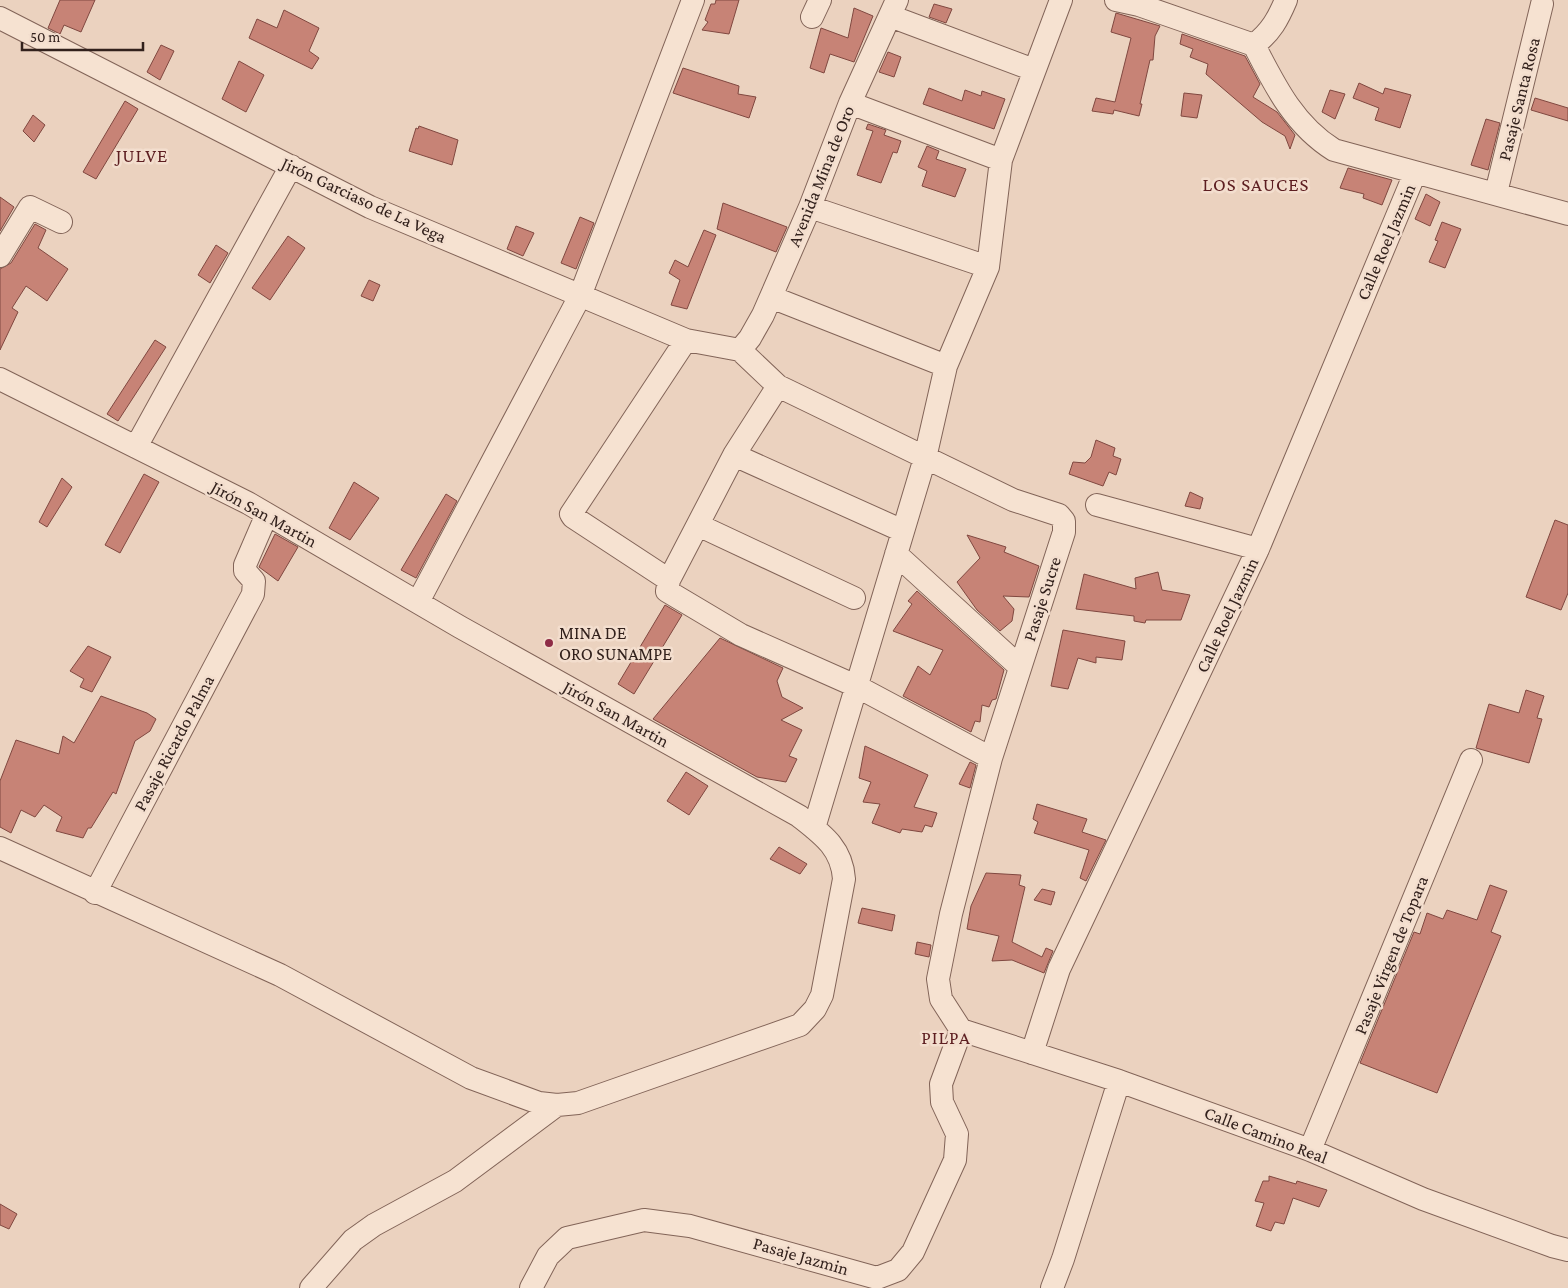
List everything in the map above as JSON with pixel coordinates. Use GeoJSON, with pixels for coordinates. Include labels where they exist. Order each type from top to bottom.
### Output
{"type":"FeatureCollection","features":[{"type":"Feature","properties":{"kind":"street"},"geometry":{"type":"LineString","coordinates":[[418,602],[580,296],[693,0]]}},
{"type":"Feature","properties":{"kind":"street"},"geometry":{"type":"LineString","coordinates":[[814,828],[925,458],[946,366],[988,267],[1002,160],[1061,0]]}},
{"type":"Feature","properties":{"kind":"street"},"geometry":{"type":"LineString","coordinates":[[1116,0],[1139,3],[1254,45],[1287,106],[1319,140],[1334,150],[1568,214]]}},
{"type":"Feature","properties":{"kind":"street"},"geometry":{"type":"LineString","coordinates":[[1254,45],[1269,34],[1279,18],[1286,0]]}},
{"type":"Feature","properties":{"kind":"street","name":"Pasaje Santa Rosa"},"geometry":{"type":"LineString","coordinates":[[1496,193],[1542,4]]}},
{"type":"Feature","properties":{"kind":"street"},"geometry":{"type":"LineString","coordinates":[[894,8],[1034,70]]}},
{"type":"Feature","properties":{"kind":"street","name":"Avenida Mina de Oro"},"geometry":{"type":"LineString","coordinates":[[740,350],[750,338],[771,297],[810,207],[850,103],[894,8]]}},
{"type":"Feature","properties":{"kind":"street","name":"Jirón Garciaso de La Vega"},"geometry":{"type":"LineString","coordinates":[[0,18],[370,207],[686,340],[740,350]]}},
{"type":"Feature","properties":{"kind":"street"},"geometry":{"type":"LineString","coordinates":[[850,103],[1002,160]]}},
{"type":"Feature","properties":{"kind":"street"},"geometry":{"type":"LineString","coordinates":[[136,447],[290,166]]}},
{"type":"Feature","properties":{"kind":"street","name":"Calle Roel Jazmin"},"geometry":{"type":"LineString","coordinates":[[1032,1053],[1059,969],[1258,549],[1415,173]]}},
{"type":"Feature","properties":{"kind":"street"},"geometry":{"type":"LineString","coordinates":[[0,256],[30,207],[60,222]]}},
{"type":"Feature","properties":{"kind":"street"},"geometry":{"type":"LineString","coordinates":[[810,207],[988,267]]}},
{"type":"Feature","properties":{"kind":"street"},"geometry":{"type":"LineString","coordinates":[[771,297],[946,366]]}},
{"type":"Feature","properties":{"kind":"street"},"geometry":{"type":"LineString","coordinates":[[669,580],[571,514],[686,340]]}},
{"type":"Feature","properties":{"kind":"street","name":"Pasaje Sucre"},"geometry":{"type":"LineString","coordinates":[[740,350],[778,386],[1013,500],[1059,515],[1064,521],[1064,532],[991,758],[951,914],[938,979],[941,998],[961,1030]]}},
{"type":"Feature","properties":{"kind":"street","name":"Jirón San Martin"},"geometry":{"type":"LineString","coordinates":[[0,379],[267,514],[418,602],[799,816],[832,844],[843,863],[844,878],[822,995],[815,1009],[800,1025],[578,1103],[557,1105]]}},
{"type":"Feature","properties":{"kind":"street"},"geometry":{"type":"LineString","coordinates":[[778,386],[734,455],[669,580],[667,591],[741,635],[856,686],[991,758]]}},
{"type":"Feature","properties":{"kind":"street"},"geometry":{"type":"LineString","coordinates":[[734,455],[903,531]]}},
{"type":"Feature","properties":{"kind":"street"},"geometry":{"type":"LineString","coordinates":[[1097,505],[1258,549]]}},
{"type":"Feature","properties":{"kind":"street","name":"Pasaje Ricardo Palma"},"geometry":{"type":"LineString","coordinates":[[95,893],[253,594],[255,585],[245,566],[267,514]]}},
{"type":"Feature","properties":{"kind":"street"},"geometry":{"type":"LineString","coordinates":[[698,525],[854,598]]}},
{"type":"Feature","properties":{"kind":"street"},"geometry":{"type":"LineString","coordinates":[[896,554],[1020,667]]}},
{"type":"Feature","properties":{"kind":"street","name":"Pasaje Virgen de Topara"},"geometry":{"type":"LineString","coordinates":[[1310,1150],[1471,760]]}},
{"type":"Feature","properties":{"kind":"street"},"geometry":{"type":"LineString","coordinates":[[0,848],[95,893],[280,975],[471,1078],[539,1103],[557,1105]]}},
{"type":"Feature","properties":{"kind":"street","name":"Calle Camino Real"},"geometry":{"type":"LineString","coordinates":[[961,1030],[1119,1081],[1310,1150],[1423,1200],[1568,1250]]}},
{"type":"Feature","properties":{"kind":"street","name":"Pasaje Jazmin"},"geometry":{"type":"LineString","coordinates":[[531,1288],[548,1256],[567,1238],[644,1220],[690,1226],[877,1278],[898,1270],[913,1252],[956,1160],[957,1134],[942,1102],[941,1084],[961,1030]]}},
{"type":"Feature","properties":{"kind":"street"},"geometry":{"type":"LineString","coordinates":[[1052,1288],[1063,1259],[1119,1081]]}},
{"type":"Feature","properties":{"kind":"street"},"geometry":{"type":"LineString","coordinates":[[311,1288],[353,1240],[374,1225],[455,1181],[557,1105]]}},
{"type":"Feature","properties":{"kind":"building"},"geometry":{"type":"Polygon","coordinates":[[[60,0],[95,0],[81,32],[64,25],[60,34],[48,28],[60,0]]]}},
{"type":"Feature","properties":{"kind":"building"},"geometry":{"type":"Polygon","coordinates":[[[716,0],[739,0],[729,34],[702,30],[708,22],[705,20],[711,4],[715,4],[716,0]]]}},
{"type":"Feature","properties":{"kind":"building"},"geometry":{"type":"Polygon","coordinates":[[[934,4],[952,9],[946,23],[929,17],[934,4]]]}},
{"type":"Feature","properties":{"kind":"building"},"geometry":{"type":"Polygon","coordinates":[[[854,8],[873,16],[854,62],[830,54],[824,73],[810,68],[821,28],[848,38],[854,8]]]}},
{"type":"Feature","properties":{"kind":"building"},"geometry":{"type":"Polygon","coordinates":[[[284,10],[319,28],[309,51],[319,58],[312,69],[249,38],[257,19],[277,28],[284,10]]]}},
{"type":"Feature","properties":{"kind":"building"},"geometry":{"type":"Polygon","coordinates":[[[1116,13],[1160,26],[1155,36],[1153,60],[1150,60],[1139,116],[1114,110],[1113,114],[1092,111],[1096,98],[1115,102],[1131,38],[1111,32],[1116,13]]]}},
{"type":"Feature","properties":{"kind":"building"},"geometry":{"type":"Polygon","coordinates":[[[1182,34],[1245,56],[1260,84],[1253,97],[1277,112],[1295,135],[1290,149],[1285,136],[1262,122],[1206,74],[1208,64],[1190,57],[1193,49],[1180,44],[1182,34]]]}},
{"type":"Feature","properties":{"kind":"building"},"geometry":{"type":"Polygon","coordinates":[[[161,45],[174,51],[160,80],[147,72],[161,45]]]}},
{"type":"Feature","properties":{"kind":"building"},"geometry":{"type":"Polygon","coordinates":[[[888,52],[901,57],[894,77],[879,72],[888,52]]]}},
{"type":"Feature","properties":{"kind":"building"},"geometry":{"type":"Polygon","coordinates":[[[239,61],[264,75],[246,112],[222,99],[239,61]]]}},
{"type":"Feature","properties":{"kind":"building"},"geometry":{"type":"Polygon","coordinates":[[[683,68],[739,86],[738,94],[756,97],[749,118],[673,93],[683,68]]]}},
{"type":"Feature","properties":{"kind":"building"},"geometry":{"type":"Polygon","coordinates":[[[1359,83],[1383,94],[1385,88],[1411,95],[1400,128],[1375,120],[1379,108],[1353,98],[1359,83]]]}},
{"type":"Feature","properties":{"kind":"building"},"geometry":{"type":"Polygon","coordinates":[[[929,88],[962,101],[965,90],[981,96],[982,91],[1005,99],[994,129],[923,104],[929,88]]]}},
{"type":"Feature","properties":{"kind":"building"},"geometry":{"type":"Polygon","coordinates":[[[1330,90],[1345,94],[1335,119],[1322,112],[1330,90]]]}},
{"type":"Feature","properties":{"kind":"building"},"geometry":{"type":"Polygon","coordinates":[[[1184,93],[1202,95],[1197,118],[1181,116],[1184,93]]]}},
{"type":"Feature","properties":{"kind":"building"},"geometry":{"type":"Polygon","coordinates":[[[1535,98],[1568,108],[1568,121],[1531,110],[1535,98]]]}},
{"type":"Feature","properties":{"kind":"building"},"geometry":{"type":"Polygon","coordinates":[[[125,101],[138,109],[96,179],[83,172],[125,101]]]}},
{"type":"Feature","properties":{"kind":"building"},"geometry":{"type":"Polygon","coordinates":[[[33,115],[45,125],[34,142],[23,131],[33,115]]]}},
{"type":"Feature","properties":{"kind":"building"},"geometry":{"type":"Polygon","coordinates":[[[1486,119],[1500,123],[1488,170],[1471,165],[1486,119]]]}},
{"type":"Feature","properties":{"kind":"building"},"geometry":{"type":"Polygon","coordinates":[[[868,124],[886,130],[884,135],[901,141],[897,153],[893,152],[881,183],[857,175],[873,131],[866,129],[868,124]]]}},
{"type":"Feature","properties":{"kind":"building"},"geometry":{"type":"Polygon","coordinates":[[[419,126],[458,140],[452,165],[409,151],[416,128],[418,129],[419,126]]]}},
{"type":"Feature","properties":{"kind":"building"},"geometry":{"type":"Polygon","coordinates":[[[927,146],[939,151],[936,159],[966,169],[955,197],[922,186],[927,171],[918,167],[927,146]]]}},
{"type":"Feature","properties":{"kind":"building"},"geometry":{"type":"Polygon","coordinates":[[[1348,168],[1392,180],[1382,205],[1363,198],[1364,194],[1340,188],[1348,168]]]}},
{"type":"Feature","properties":{"kind":"building"},"geometry":{"type":"Polygon","coordinates":[[[1426,194],[1440,202],[1430,226],[1415,219],[1426,194]]]}},
{"type":"Feature","properties":{"kind":"building"},"geometry":{"type":"Polygon","coordinates":[[[0,197],[14,207],[0,231],[0,197]]]}},
{"type":"Feature","properties":{"kind":"building"},"geometry":{"type":"Polygon","coordinates":[[[723,203],[787,227],[776,252],[717,229],[723,203]]]}},
{"type":"Feature","properties":{"kind":"building"},"geometry":{"type":"Polygon","coordinates":[[[580,217],[594,223],[576,269],[561,263],[580,217]]]}},
{"type":"Feature","properties":{"kind":"building"},"geometry":{"type":"Polygon","coordinates":[[[1442,222],[1461,229],[1445,268],[1429,262],[1438,241],[1435,240],[1442,222]]]}},
{"type":"Feature","properties":{"kind":"building"},"geometry":{"type":"Polygon","coordinates":[[[35,224],[46,230],[38,248],[68,269],[47,301],[26,286],[12,308],[18,312],[0,350],[0,269],[11,263],[35,224]]]}},
{"type":"Feature","properties":{"kind":"building"},"geometry":{"type":"Polygon","coordinates":[[[516,226],[534,233],[523,256],[507,249],[516,226]]]}},
{"type":"Feature","properties":{"kind":"building"},"geometry":{"type":"Polygon","coordinates":[[[704,230],[716,235],[687,309],[671,305],[680,280],[669,273],[675,260],[688,267],[704,230]]]}},
{"type":"Feature","properties":{"kind":"building"},"geometry":{"type":"Polygon","coordinates":[[[288,236],[305,248],[270,300],[252,288],[288,236]]]}},
{"type":"Feature","properties":{"kind":"building"},"geometry":{"type":"Polygon","coordinates":[[[216,245],[228,253],[210,283],[198,275],[216,245]]]}},
{"type":"Feature","properties":{"kind":"building"},"geometry":{"type":"Polygon","coordinates":[[[369,280],[380,285],[373,301],[361,296],[369,280]]]}},
{"type":"Feature","properties":{"kind":"building"},"geometry":{"type":"Polygon","coordinates":[[[155,340],[166,347],[118,421],[107,414],[155,340]]]}},
{"type":"Feature","properties":{"kind":"building"},"geometry":{"type":"Polygon","coordinates":[[[1096,440],[1115,448],[1113,456],[1121,459],[1116,475],[1109,472],[1103,486],[1069,474],[1073,462],[1085,463],[1091,457],[1096,440]]]}},
{"type":"Feature","properties":{"kind":"building"},"geometry":{"type":"Polygon","coordinates":[[[144,474],[159,482],[120,553],[105,545],[144,474]]]}},
{"type":"Feature","properties":{"kind":"building"},"geometry":{"type":"Polygon","coordinates":[[[62,478],[72,487],[47,527],[39,522],[62,478]]]}},
{"type":"Feature","properties":{"kind":"building"},"geometry":{"type":"Polygon","coordinates":[[[354,482],[379,498],[350,540],[329,528],[354,482]]]}},
{"type":"Feature","properties":{"kind":"building"},"geometry":{"type":"Polygon","coordinates":[[[1190,492],[1203,498],[1200,509],[1185,506],[1190,492]]]}},
{"type":"Feature","properties":{"kind":"building"},"geometry":{"type":"Polygon","coordinates":[[[446,494],[457,501],[416,578],[401,570],[446,494]]]}},
{"type":"Feature","properties":{"kind":"building"},"geometry":{"type":"Polygon","coordinates":[[[1555,520],[1568,525],[1568,593],[1561,610],[1526,597],[1555,520]]]}},
{"type":"Feature","properties":{"kind":"building"},"geometry":{"type":"Polygon","coordinates":[[[275,534],[298,547],[278,581],[259,567],[275,534]]]}},
{"type":"Feature","properties":{"kind":"building"},"geometry":{"type":"Polygon","coordinates":[[[967,535],[1006,547],[1004,552],[1039,566],[1029,597],[1003,596],[1014,609],[1012,621],[1000,631],[977,610],[957,582],[980,558],[967,535]]]}},
{"type":"Feature","properties":{"kind":"building"},"geometry":{"type":"Polygon","coordinates":[[[1158,572],[1162,590],[1190,595],[1181,620],[1146,620],[1145,623],[1134,621],[1134,616],[1076,609],[1084,574],[1136,589],[1135,578],[1158,572]]]}},
{"type":"Feature","properties":{"kind":"building"},"geometry":{"type":"Polygon","coordinates":[[[917,591],[1004,670],[996,699],[992,700],[989,707],[982,705],[980,722],[975,721],[971,732],[903,696],[918,666],[930,675],[943,650],[893,631],[912,604],[908,601],[917,591]]]}},
{"type":"Feature","properties":{"kind":"building"},"geometry":{"type":"Polygon","coordinates":[[[665,605],[682,615],[634,694],[618,684],[665,605]]]}},
{"type":"Feature","properties":{"kind":"building"},"geometry":{"type":"Polygon","coordinates":[[[1063,630],[1125,641],[1122,660],[1096,657],[1096,663],[1078,658],[1068,689],[1051,686],[1063,630]]]}},
{"type":"Feature","properties":{"kind":"building"},"geometry":{"type":"Polygon","coordinates":[[[720,638],[783,668],[777,681],[782,697],[803,708],[781,720],[802,730],[789,756],[797,759],[786,782],[757,777],[653,719],[720,638]]]}},
{"type":"Feature","properties":{"kind":"building"},"geometry":{"type":"Polygon","coordinates":[[[88,646],[111,657],[92,692],[80,687],[84,679],[70,671],[88,646]]]}},
{"type":"Feature","properties":{"kind":"building"},"geometry":{"type":"Polygon","coordinates":[[[1526,690],[1544,696],[1537,718],[1542,719],[1529,763],[1476,748],[1489,704],[1519,713],[1526,690]]]}},
{"type":"Feature","properties":{"kind":"building"},"geometry":{"type":"Polygon","coordinates":[[[101,696],[147,713],[156,719],[150,731],[135,741],[116,794],[113,792],[91,828],[88,828],[83,838],[56,831],[62,817],[44,805],[35,817],[21,810],[11,833],[0,827],[0,781],[16,740],[59,754],[63,736],[74,743],[101,696]]]}},
{"type":"Feature","properties":{"kind":"building"},"geometry":{"type":"Polygon","coordinates":[[[865,746],[928,775],[914,807],[937,813],[932,827],[925,825],[922,832],[902,829],[900,833],[872,823],[880,804],[863,802],[871,782],[859,778],[865,746]]]}},
{"type":"Feature","properties":{"kind":"building"},"geometry":{"type":"Polygon","coordinates":[[[970,762],[976,765],[970,788],[959,784],[970,762]]]}},
{"type":"Feature","properties":{"kind":"building"},"geometry":{"type":"Polygon","coordinates":[[[686,772],[708,786],[689,815],[667,801],[686,772]]]}},
{"type":"Feature","properties":{"kind":"building"},"geometry":{"type":"Polygon","coordinates":[[[1037,804],[1087,819],[1082,832],[1106,840],[1086,881],[1080,878],[1089,850],[1034,833],[1038,822],[1033,819],[1037,804]]]}},
{"type":"Feature","properties":{"kind":"building"},"geometry":{"type":"Polygon","coordinates":[[[779,847],[807,864],[800,874],[770,859],[779,847]]]}},
{"type":"Feature","properties":{"kind":"building"},"geometry":{"type":"Polygon","coordinates":[[[986,873],[1021,875],[1019,885],[1025,887],[1012,942],[1042,957],[1046,948],[1053,951],[1044,973],[1012,960],[992,961],[999,936],[967,929],[971,906],[986,873]]]}},
{"type":"Feature","properties":{"kind":"building"},"geometry":{"type":"Polygon","coordinates":[[[1490,885],[1507,891],[1491,932],[1501,936],[1437,1093],[1360,1063],[1414,932],[1420,934],[1427,913],[1443,919],[1447,910],[1477,920],[1490,885]]]}},
{"type":"Feature","properties":{"kind":"building"},"geometry":{"type":"Polygon","coordinates":[[[1042,889],[1055,892],[1051,905],[1034,900],[1042,889]]]}},
{"type":"Feature","properties":{"kind":"building"},"geometry":{"type":"Polygon","coordinates":[[[862,908],[895,915],[892,931],[858,923],[862,908]]]}},
{"type":"Feature","properties":{"kind":"building"},"geometry":{"type":"Polygon","coordinates":[[[917,942],[931,945],[929,957],[915,954],[917,942]]]}},
{"type":"Feature","properties":{"kind":"building"},"geometry":{"type":"Polygon","coordinates":[[[1269,1176],[1296,1184],[1297,1181],[1327,1190],[1319,1207],[1293,1198],[1284,1224],[1275,1222],[1271,1231],[1256,1226],[1264,1203],[1255,1201],[1263,1181],[1269,1181],[1269,1176]]]}},
{"type":"Feature","properties":{"kind":"building"},"geometry":{"type":"Polygon","coordinates":[[[0,1204],[17,1214],[9,1229],[0,1225],[0,1204]]]}},
{"type":"Feature","properties":{"kind":"place","name":"MINA DE ORO SUNAMPE"},"geometry":{"type":"Point","coordinates":[549,643]}},
{"type":"Feature","properties":{"kind":"district","name":"JULVE"},"geometry":{"type":"Point","coordinates":[142,155]}},
{"type":"Feature","properties":{"kind":"district","name":"LOS SAUCES"},"geometry":{"type":"Point","coordinates":[1256,184]}},
{"type":"Feature","properties":{"kind":"district","name":"PILPA"},"geometry":{"type":"Point","coordinates":[946,1037]}}]}
